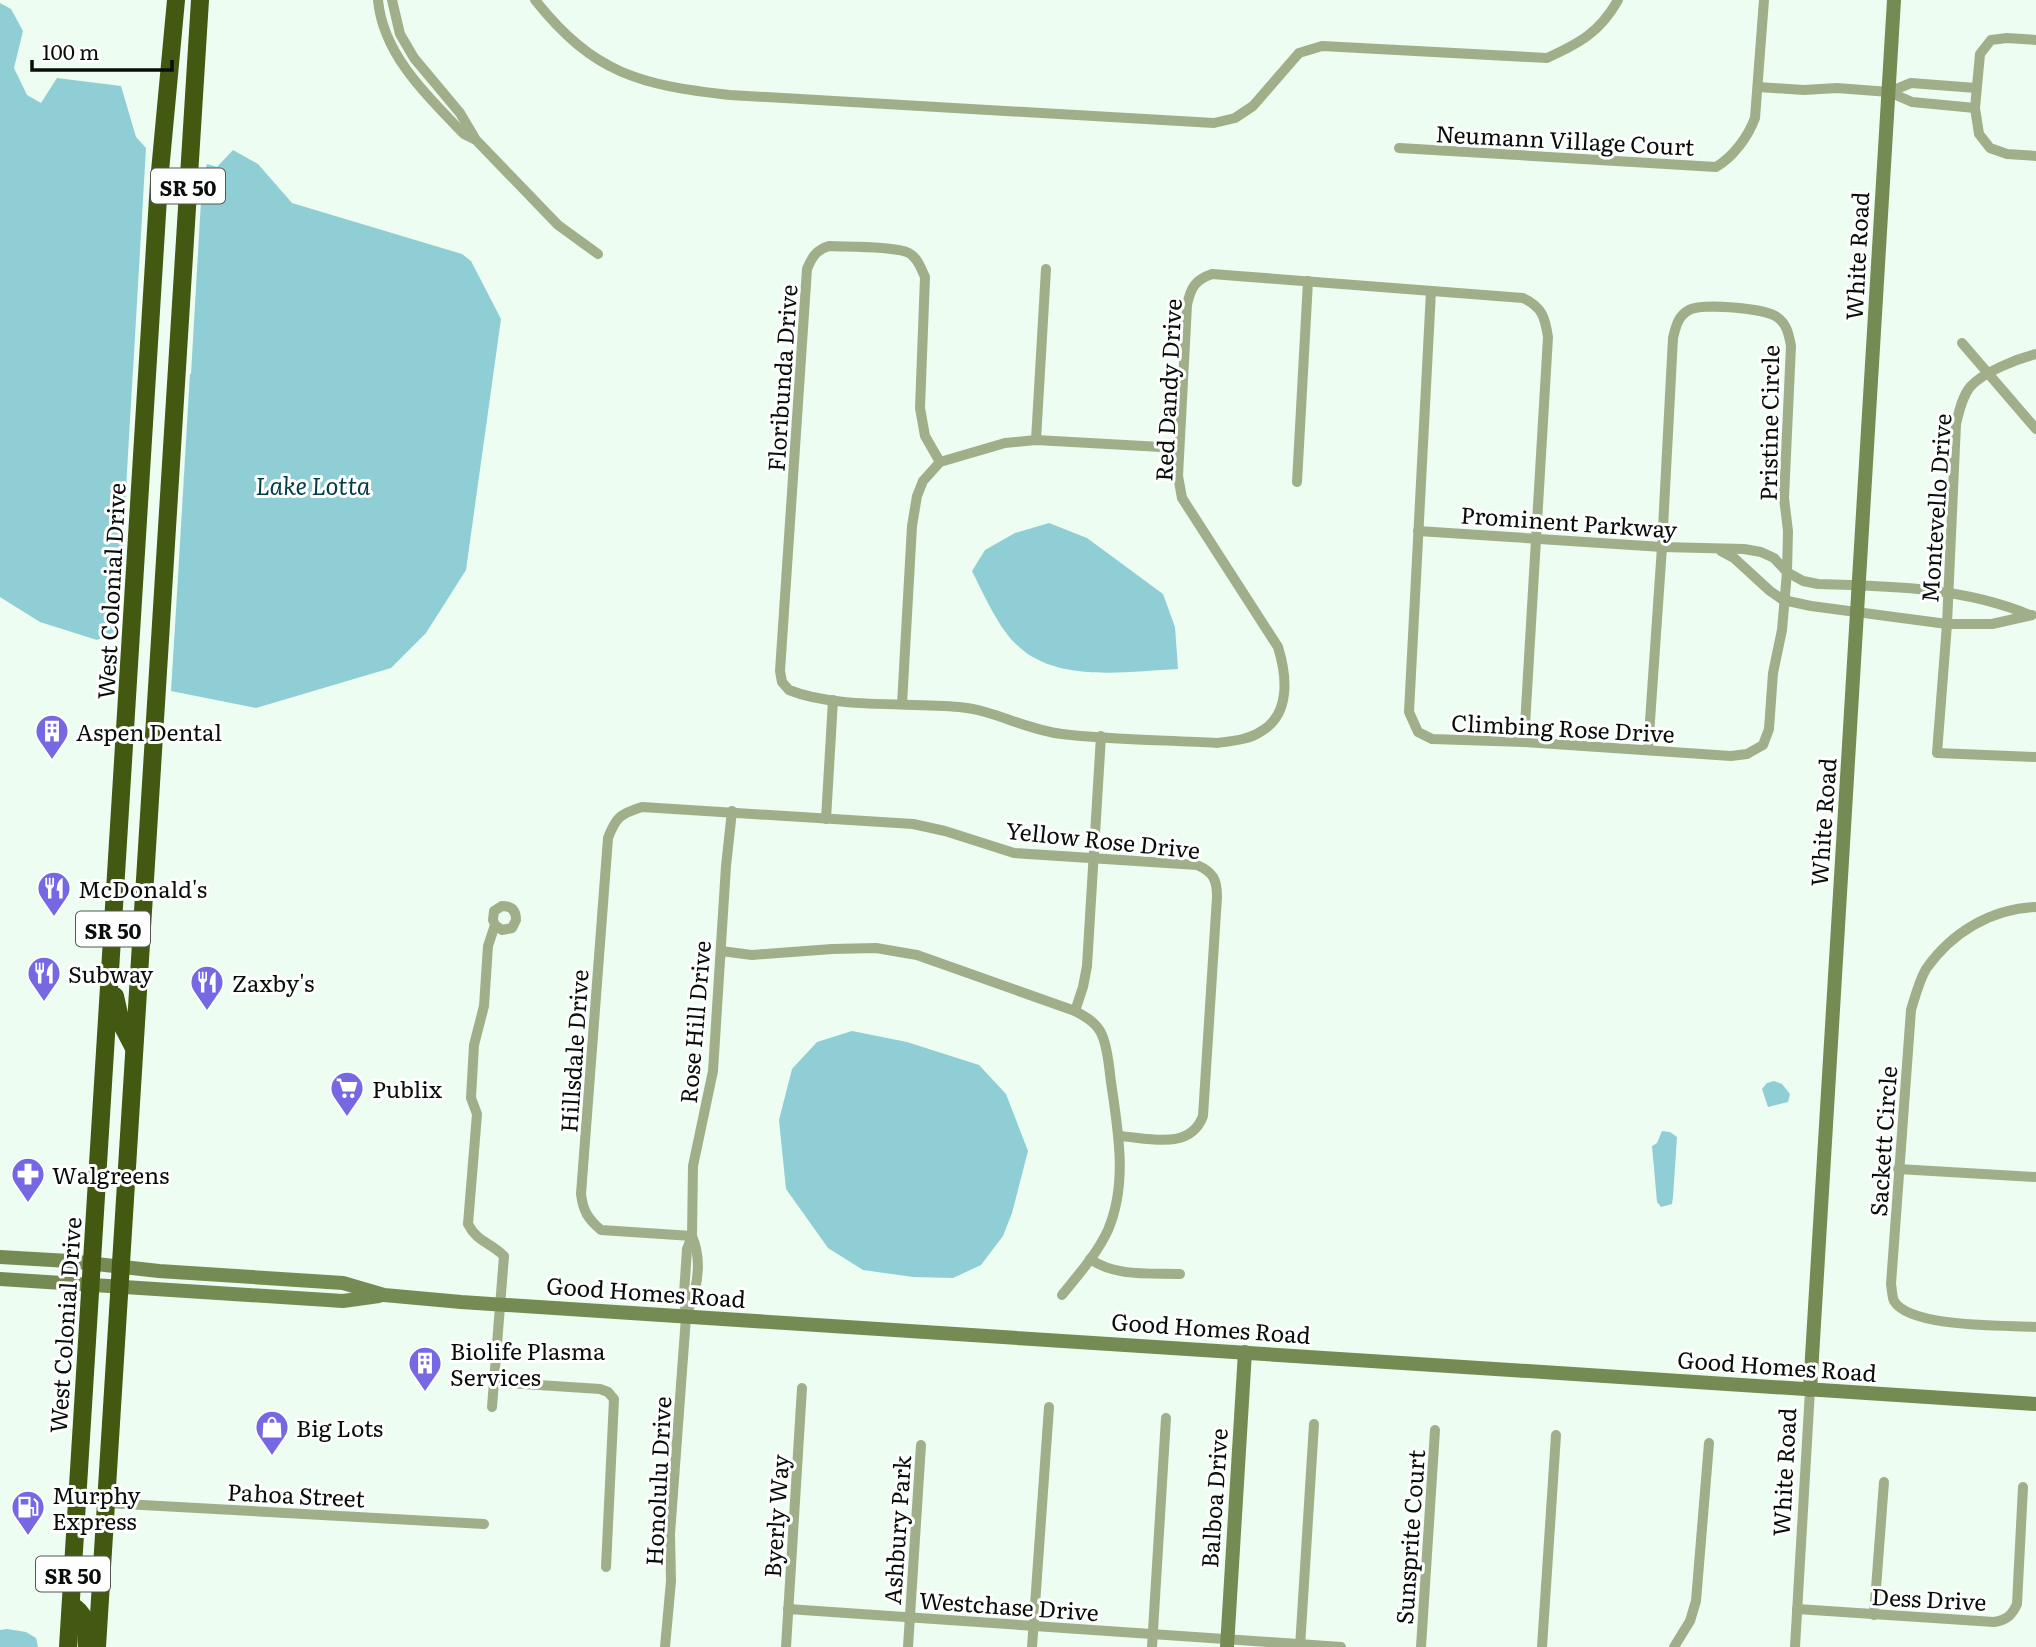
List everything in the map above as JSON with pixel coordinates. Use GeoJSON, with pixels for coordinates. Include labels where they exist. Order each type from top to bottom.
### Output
{"type":"FeatureCollection","features":[{"type":"Feature","properties":{"kind":"highway","name":"West Colonial Drive"},"geometry":{"type":"LineString","coordinates":[[68,1647],[159,182],[176,0]]}},
{"type":"Feature","properties":{"kind":"highway","name":"SR 50"},"geometry":{"type":"LineString","coordinates":[[97,1647],[200,0]]}},
{"type":"Feature","properties":{"kind":"highway"},"geometry":{"type":"LineString","coordinates":[[128,693],[157,694]]}},
{"type":"Feature","properties":{"kind":"highway"},"geometry":{"type":"LineString","coordinates":[[110,979],[121,1023],[134,1048]]}},
{"type":"Feature","properties":{"kind":"highway"},"geometry":{"type":"LineString","coordinates":[[71,1605],[81,1611],[85,1618],[87,1647]]}},
{"type":"Feature","properties":{"kind":"street"},"geometry":{"type":"LineString","coordinates":[[378,0],[383,30],[411,76],[464,134],[476,140]]}},
{"type":"Feature","properties":{"kind":"street"},"geometry":{"type":"LineString","coordinates":[[392,0],[400,34],[409,50],[460,113],[476,140],[558,225],[598,254]]}},
{"type":"Feature","properties":{"kind":"street"},"geometry":{"type":"LineString","coordinates":[[535,0],[569,39],[606,65],[643,81],[681,89],[730,95],[1214,123],[1235,118],[1253,106],[1299,53],[1322,46],[1547,58],[1571,47],[1598,29],[1618,0]]}},
{"type":"Feature","properties":{"kind":"street"},"geometry":{"type":"LineString","coordinates":[[1764,0],[1758,87],[1889,92],[1912,102],[1975,108]]}},
{"type":"Feature","properties":{"kind":"street","name":"White Road"},"geometry":{"type":"LineString","coordinates":[[1795,1647],[1894,0]]}},
{"type":"Feature","properties":{"kind":"street"},"geometry":{"type":"LineString","coordinates":[[2036,40],[1991,40],[1980,54],[1975,108],[1979,134],[1990,148],[2007,154],[2036,156]]}},
{"type":"Feature","properties":{"kind":"street"},"geometry":{"type":"LineString","coordinates":[[1889,92],[1911,83],[1976,88]]}},
{"type":"Feature","properties":{"kind":"street","name":"Neumann Village Court"},"geometry":{"type":"LineString","coordinates":[[1399,148],[1716,167],[1726,161],[1750,130],[1755,118],[1758,87]]}},
{"type":"Feature","properties":{"kind":"street","name":"Floribunda Drive"},"geometry":{"type":"LineString","coordinates":[[833,700],[789,690],[782,681],[780,671],[807,269],[820,248],[829,246],[898,250],[910,254],[919,262],[925,277],[920,408],[925,436],[940,462]]}},
{"type":"Feature","properties":{"kind":"street"},"geometry":{"type":"LineString","coordinates":[[1036,440],[1046,269]]}},
{"type":"Feature","properties":{"kind":"street","name":"Red Dandy Drive"},"geometry":{"type":"LineString","coordinates":[[833,700],[962,707],[992,714],[1027,727],[1061,734],[1217,743],[1241,740],[1260,733],[1275,721],[1284,699],[1286,672],[1278,648],[1182,498],[1178,476],[1186,305],[1190,290],[1198,279],[1212,274],[1522,298],[1537,305],[1546,319],[1548,337],[1524,742]]}},
{"type":"Feature","properties":{"kind":"street"},"geometry":{"type":"LineString","coordinates":[[1297,482],[1308,281]]}},
{"type":"Feature","properties":{"kind":"street","name":"Climbing Rose Drive"},"geometry":{"type":"LineString","coordinates":[[1431,291],[1409,712],[1418,732],[1432,739],[1524,742],[1731,756],[1747,754],[1763,745],[1769,729],[1773,673],[1782,629],[1787,572]]}},
{"type":"Feature","properties":{"kind":"street","name":"Pristine Circle"},"geometry":{"type":"LineString","coordinates":[[1662,547],[1673,338],[1678,320],[1690,309],[1703,307],[1764,311],[1777,317],[1787,329],[1791,346],[1784,498],[1788,531],[1787,572]]}},
{"type":"Feature","properties":{"kind":"street"},"geometry":{"type":"LineString","coordinates":[[1962,343],[2036,429]]}},
{"type":"Feature","properties":{"kind":"street","name":"Montevello Drive"},"geometry":{"type":"LineString","coordinates":[[2036,354],[2019,358],[1971,386],[1961,404],[1956,424],[1947,624],[1937,753],[2036,757]]}},
{"type":"Feature","properties":{"kind":"street"},"geometry":{"type":"LineString","coordinates":[[902,704],[912,526],[917,496],[923,481],[940,462],[1005,443],[1036,440],[1179,448]]}},
{"type":"Feature","properties":{"kind":"street","name":"Prominent Parkway"},"geometry":{"type":"LineString","coordinates":[[1418,531],[1662,547],[1744,549],[1774,558],[1787,572],[1803,581],[1947,591],[2033,615]]}},
{"type":"Feature","properties":{"kind":"street"},"geometry":{"type":"LineString","coordinates":[[1647,750],[1662,547]]}},
{"type":"Feature","properties":{"kind":"street"},"geometry":{"type":"LineString","coordinates":[[1717,549],[1734,558],[1783,600],[1947,624],[1992,624],[2033,615]]}},
{"type":"Feature","properties":{"kind":"street"},"geometry":{"type":"LineString","coordinates":[[825,819],[833,700]]}},
{"type":"Feature","properties":{"kind":"street"},"geometry":{"type":"LineString","coordinates":[[1075,1011],[1087,965],[1101,736]]}},
{"type":"Feature","properties":{"kind":"street","name":"Yellow Rose Drive"},"geometry":{"type":"LineString","coordinates":[[652,806],[914,824],[1014,853],[1197,866],[1210,871],[1217,882],[1203,1116],[1198,1128],[1188,1136],[1175,1140],[1119,1136]]}},
{"type":"Feature","properties":{"kind":"street","name":"Hillsdale Drive"},"geometry":{"type":"LineString","coordinates":[[652,806],[625,813],[615,821],[608,838],[582,1201],[590,1221],[601,1230],[692,1236]]}},
{"type":"Feature","properties":{"kind":"street","name":"Rose Hill Drive"},"geometry":{"type":"LineString","coordinates":[[686,1317],[695,1296],[697,1274],[698,1251],[692,1236],[693,1166],[713,1071],[732,811]]}},
{"type":"Feature","properties":{"kind":"street","name":"Sackett Circle"},"geometry":{"type":"LineString","coordinates":[[2036,907],[1986,917],[1956,936],[1925,971],[1911,1010],[1891,1284],[1894,1300],[1908,1314],[1928,1320],[2036,1327]]}},
{"type":"Feature","properties":{"kind":"street"},"geometry":{"type":"LineString","coordinates":[[492,1406],[504,1256],[494,1245],[475,1236],[468,1224],[477,1114],[471,1098],[474,1045],[484,1006],[488,946],[495,925]]}},
{"type":"Feature","properties":{"kind":"street"},"geometry":{"type":"LineString","coordinates":[[721,951],[752,955],[876,948],[917,955],[1075,1011],[1092,1020],[1101,1033],[1106,1048],[1119,1136],[1117,1201],[1108,1230],[1062,1295]]}},
{"type":"Feature","properties":{"kind":"street"},"geometry":{"type":"LineString","coordinates":[[1898,1169],[2036,1177]]}},
{"type":"Feature","properties":{"kind":"street","name":"Good Homes Road"},"geometry":{"type":"LineString","coordinates":[[0,1257],[343,1283],[384,1295]]}},
{"type":"Feature","properties":{"kind":"street"},"geometry":{"type":"LineString","coordinates":[[1090,1259],[1115,1272],[1180,1274]]}},
{"type":"Feature","properties":{"kind":"street","name":"Good Homes Road"},"geometry":{"type":"LineString","coordinates":[[0,1279],[343,1301],[384,1295],[2036,1404]]}},
{"type":"Feature","properties":{"kind":"street","name":"Honolulu Drive"},"geometry":{"type":"LineString","coordinates":[[665,1647],[671,1581],[670,1534],[686,1317]]}},
{"type":"Feature","properties":{"kind":"street","name":"Balboa Drive"},"geometry":{"type":"LineString","coordinates":[[1227,1643],[1245,1352]]}},
{"type":"Feature","properties":{"kind":"street"},"geometry":{"type":"LineString","coordinates":[[494,1382],[600,1389],[608,1392],[614,1399],[616,1407],[606,1567]]}},
{"type":"Feature","properties":{"kind":"street","name":"Byerly Way"},"geometry":{"type":"LineString","coordinates":[[786,1647],[802,1388]]}},
{"type":"Feature","properties":{"kind":"street"},"geometry":{"type":"LineString","coordinates":[[1032,1647],[1049,1407]]}},
{"type":"Feature","properties":{"kind":"street"},"geometry":{"type":"LineString","coordinates":[[1152,1647],[1166,1418]]}},
{"type":"Feature","properties":{"kind":"street"},"geometry":{"type":"LineString","coordinates":[[1300,1646],[1314,1424]]}},
{"type":"Feature","properties":{"kind":"street","name":"Sunsprite Court"},"geometry":{"type":"LineString","coordinates":[[1421,1647],[1435,1430]]}},
{"type":"Feature","properties":{"kind":"street"},"geometry":{"type":"LineString","coordinates":[[1542,1647],[1556,1435]]}},
{"type":"Feature","properties":{"kind":"street"},"geometry":{"type":"LineString","coordinates":[[1674,1647],[1690,1621],[1696,1601],[1709,1443]]}},
{"type":"Feature","properties":{"kind":"street","name":"Ashbury Park"},"geometry":{"type":"LineString","coordinates":[[908,1647],[921,1445]]}},
{"type":"Feature","properties":{"kind":"street"},"geometry":{"type":"LineString","coordinates":[[1874,1615],[1884,1482]]}},
{"type":"Feature","properties":{"kind":"street","name":"Dess Drive"},"geometry":{"type":"LineString","coordinates":[[1797,1609],[1994,1622],[2005,1620],[2013,1613],[2017,1604],[2024,1487]]}},
{"type":"Feature","properties":{"kind":"street","name":"Pahoa Street"},"geometry":{"type":"LineString","coordinates":[[106,1503],[484,1524]]}},
{"type":"Feature","properties":{"kind":"street","name":"Westchase Drive"},"geometry":{"type":"LineString","coordinates":[[788,1609],[1154,1634],[1227,1643],[1341,1647]]}},
{"type":"Feature","properties":{"kind":"water","name":"Lake Lotta"},"geometry":{"type":"Polygon","coordinates":[[[0,3],[11,9],[23,31],[14,68],[27,95],[41,103],[57,78],[121,86],[136,137],[146,148],[133,371],[191,374],[202,184],[207,164],[217,167],[233,150],[258,164],[292,203],[462,254],[471,261],[501,319],[466,570],[426,633],[391,668],[256,708],[171,691],[178,577],[121,573],[117,631],[97,640],[40,622],[0,597],[0,3]]]}},
{"type":"Feature","properties":{"kind":"water"},"geometry":{"type":"Polygon","coordinates":[[[1049,523],[1087,538],[1163,594],[1175,627],[1178,669],[1116,673],[1072,670],[1033,657],[1010,638],[972,571],[985,550],[1015,533],[1049,523]]]}},
{"type":"Feature","properties":{"kind":"water"},"geometry":{"type":"Polygon","coordinates":[[[852,1031],[907,1042],[979,1065],[1006,1094],[1028,1151],[1012,1213],[1003,1236],[981,1265],[953,1278],[913,1277],[863,1270],[828,1248],[786,1189],[779,1120],[792,1069],[817,1042],[852,1031]]]}},
{"type":"Feature","properties":{"kind":"water"},"geometry":{"type":"Polygon","coordinates":[[[1774,1081],[1782,1084],[1790,1094],[1788,1102],[1768,1107],[1762,1089],[1767,1083],[1774,1081]]]}},
{"type":"Feature","properties":{"kind":"water"},"geometry":{"type":"Polygon","coordinates":[[[1662,1131],[1677,1137],[1672,1204],[1661,1207],[1657,1202],[1652,1146],[1657,1143],[1662,1131]]]}},
{"type":"Feature","properties":{"kind":"water"},"geometry":{"type":"Polygon","coordinates":[[[0,1630],[26,1632],[36,1638],[38,1647],[0,1647],[0,1630]]]}},
{"type":"Feature","properties":{"kind":"pier"},"geometry":{"type":"Polygon","coordinates":[[[133,369],[190,373],[178,577],[121,574],[133,369]]]}},
{"type":"Feature","properties":{"kind":"place","name":"Aspen Dental"},"geometry":{"type":"Point","coordinates":[52,761]}},
{"type":"Feature","properties":{"kind":"place","name":"McDonald's"},"geometry":{"type":"Point","coordinates":[54,918]}},
{"type":"Feature","properties":{"kind":"place","name":"Subway"},"geometry":{"type":"Point","coordinates":[44,1003]}},
{"type":"Feature","properties":{"kind":"place","name":"Zaxby's"},"geometry":{"type":"Point","coordinates":[207,1012]}},
{"type":"Feature","properties":{"kind":"place","name":"Publix"},"geometry":{"type":"Point","coordinates":[347,1118]}},
{"type":"Feature","properties":{"kind":"place","name":"Walgreens"},"geometry":{"type":"Point","coordinates":[28,1204]}},
{"type":"Feature","properties":{"kind":"place","name":"Biolife Plasma Services"},"geometry":{"type":"Point","coordinates":[425,1393]}},
{"type":"Feature","properties":{"kind":"place","name":"Big Lots"},"geometry":{"type":"Point","coordinates":[272,1457]}},
{"type":"Feature","properties":{"kind":"place","name":"Murphy Express"},"geometry":{"type":"Point","coordinates":[28,1537]}}]}
